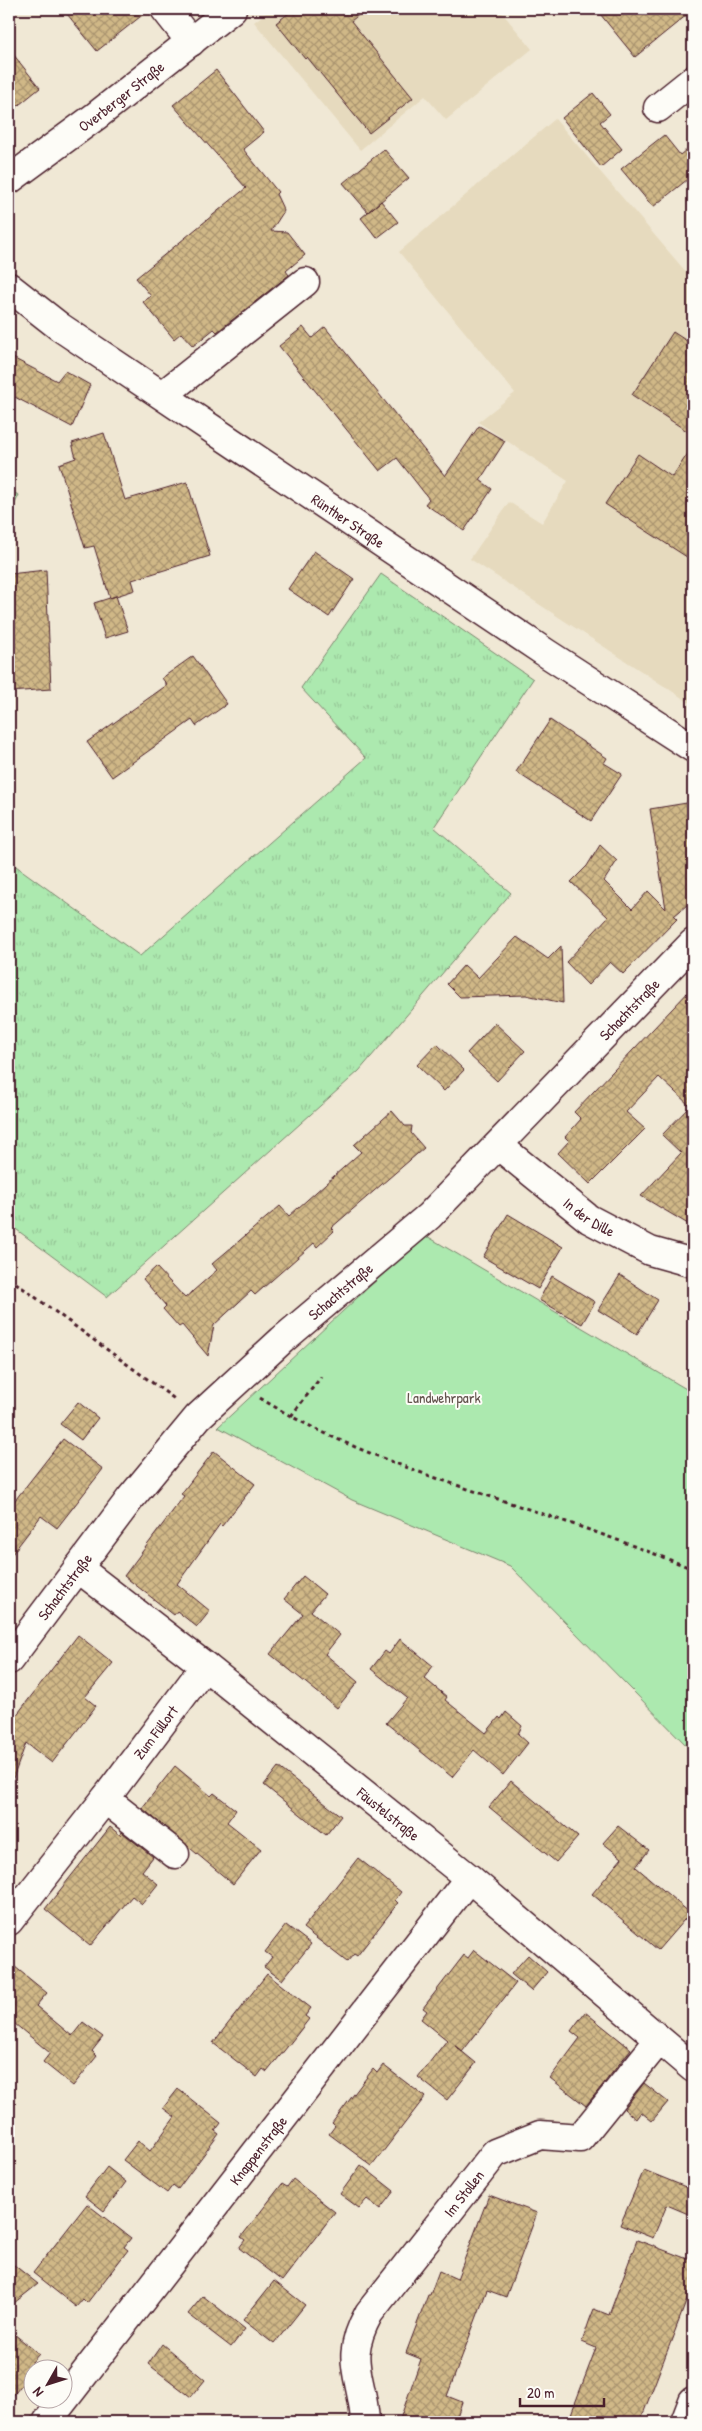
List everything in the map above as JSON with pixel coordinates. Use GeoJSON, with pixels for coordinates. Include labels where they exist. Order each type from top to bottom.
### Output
{"type":"FeatureCollection","features":[{"type":"Feature","properties":{"kind":"street"},"geometry":{"type":"LineString","coordinates":[[164,9],[191,42]]}},
{"type":"Feature","properties":{"kind":"street","name":"Overberger Straße"},"geometry":{"type":"LineString","coordinates":[[9,180],[232,9]]}},
{"type":"Feature","properties":{"kind":"street"},"geometry":{"type":"LineString","coordinates":[[658,108],[693,80]]}},
{"type":"Feature","properties":{"kind":"street"},"geometry":{"type":"LineString","coordinates":[[163,395],[305,282]]}},
{"type":"Feature","properties":{"kind":"street","name":"Rünther Straße"},"geometry":{"type":"LineString","coordinates":[[9,287],[60,326],[546,653],[693,748]]}},
{"type":"Feature","properties":{"kind":"street","name":"Schachtstraße"},"geometry":{"type":"LineString","coordinates":[[9,1660],[166,1454],[198,1417],[235,1382],[429,1216],[499,1146],[693,943]]}},
{"type":"Feature","properties":{"kind":"street","name":"In der Dille"},"geometry":{"type":"LineString","coordinates":[[499,1146],[589,1219],[650,1251],[693,1263]]}},
{"type":"Feature","properties":{"kind":"street","name":"Fäustelstraße"},"geometry":{"type":"LineString","coordinates":[[78,1568],[205,1666],[470,1878],[693,2068]]}},
{"type":"Feature","properties":{"kind":"street","name":"Zum Füllort"},"geometry":{"type":"LineString","coordinates":[[9,1922],[106,1799],[205,1666]]}},
{"type":"Feature","properties":{"kind":"street"},"geometry":{"type":"LineString","coordinates":[[106,1799],[175,1854]]}},
{"type":"Feature","properties":{"kind":"street","name":"Knappenstraße"},"geometry":{"type":"LineString","coordinates":[[47,2422],[470,1878]]}},
{"type":"Feature","properties":{"kind":"street","name":"Im Stollen"},"geometry":{"type":"LineString","coordinates":[[364,2422],[355,2368],[355,2349],[360,2331],[369,2313],[495,2153],[540,2135],[580,2138],[659,2040]]}},
{"type":"Feature","properties":{"kind":"street"},"geometry":{"type":"LineString","coordinates":[[685,2422],[693,2401]]}},
{"type":"Feature","properties":{"kind":"path"},"geometry":{"type":"LineString","coordinates":[[9,1278],[198,1417]]}},
{"type":"Feature","properties":{"kind":"path"},"geometry":{"type":"LineString","coordinates":[[290,1416],[321,1377]]}},
{"type":"Feature","properties":{"kind":"path"},"geometry":{"type":"LineString","coordinates":[[235,1382],[322,1434],[422,1473],[610,1536],[693,1569]]}},
{"type":"Feature","properties":{"kind":"shaded area"},"geometry":{"type":"Polygon","coordinates":[[[271,9],[499,9],[532,49],[446,120],[425,96],[360,150],[254,22],[271,9]]]}},
{"type":"Feature","properties":{"kind":"shaded area"},"geometry":{"type":"Polygon","coordinates":[[[555,119],[693,280],[693,705],[470,559],[509,502],[542,523],[568,481],[478,422],[515,393],[399,252],[555,119]]]}},
{"type":"Feature","properties":{"kind":"green space"},"geometry":{"type":"Polygon","coordinates":[[[9,491],[19,495],[9,516],[9,491]]]}},
{"type":"Feature","properties":{"kind":"green space"},"geometry":{"type":"Polygon","coordinates":[[[381,574],[533,679],[434,827],[511,893],[359,1071],[107,1297],[9,1224],[9,861],[140,956],[366,758],[301,688],[381,574]]]}},
{"type":"Feature","properties":{"kind":"green space","name":"Landwehrpark"},"geometry":{"type":"Polygon","coordinates":[[[425,1235],[693,1393],[693,1752],[510,1566],[352,1500],[218,1427],[425,1235]]]}},
{"type":"Feature","properties":{"kind":"building"},"geometry":{"type":"Polygon","coordinates":[[[63,9],[150,9],[97,51],[63,9]]]}},
{"type":"Feature","properties":{"kind":"building"},"geometry":{"type":"Polygon","coordinates":[[[294,9],[366,9],[351,21],[413,98],[369,133],[307,57],[305,59],[276,23],[294,9]]]}},
{"type":"Feature","properties":{"kind":"building"},"geometry":{"type":"Polygon","coordinates":[[[596,9],[693,9],[693,10],[635,57],[596,9]]]}},
{"type":"Feature","properties":{"kind":"building"},"geometry":{"type":"Polygon","coordinates":[[[9,49],[40,88],[9,113],[9,49]]]}},
{"type":"Feature","properties":{"kind":"building"},"geometry":{"type":"Polygon","coordinates":[[[216,70],[264,132],[243,149],[278,192],[276,194],[284,211],[271,231],[287,232],[305,255],[286,271],[289,275],[217,332],[214,329],[193,346],[181,333],[174,339],[143,302],[151,296],[136,278],[246,188],[173,105],[216,70]]]}},
{"type":"Feature","properties":{"kind":"building"},"geometry":{"type":"Polygon","coordinates":[[[593,93],[610,114],[600,122],[622,149],[601,167],[562,118],[593,93]]]}},
{"type":"Feature","properties":{"kind":"building"},"geometry":{"type":"Polygon","coordinates":[[[664,135],[680,155],[693,144],[693,175],[653,207],[621,169],[664,135]]]}},
{"type":"Feature","properties":{"kind":"building"},"geometry":{"type":"Polygon","coordinates":[[[384,149],[409,178],[368,212],[343,183],[384,149]]]}},
{"type":"Feature","properties":{"kind":"building"},"geometry":{"type":"Polygon","coordinates":[[[381,201],[398,222],[377,238],[361,218],[381,201]]]}},
{"type":"Feature","properties":{"kind":"building"},"geometry":{"type":"Polygon","coordinates":[[[303,327],[312,338],[325,327],[445,476],[479,426],[505,441],[480,480],[492,489],[464,531],[425,504],[429,499],[397,458],[380,471],[279,346],[303,327]]]}},
{"type":"Feature","properties":{"kind":"building"},"geometry":{"type":"Polygon","coordinates":[[[673,332],[693,345],[693,435],[632,395],[673,332]]]}},
{"type":"Feature","properties":{"kind":"building"},"geometry":{"type":"Polygon","coordinates":[[[9,356],[57,381],[65,371],[90,385],[72,427],[9,394],[9,356]]]}},
{"type":"Feature","properties":{"kind":"building"},"geometry":{"type":"Polygon","coordinates":[[[104,433],[125,500],[187,482],[210,556],[132,580],[135,590],[110,598],[94,546],[85,548],[59,464],[76,458],[72,443],[104,433]]]}},
{"type":"Feature","properties":{"kind":"building"},"geometry":{"type":"Polygon","coordinates":[[[693,446],[693,561],[605,504],[638,454],[672,477],[693,446]]]}},
{"type":"Feature","properties":{"kind":"building"},"geometry":{"type":"Polygon","coordinates":[[[314,551],[354,579],[329,617],[288,589],[314,551]]]}},
{"type":"Feature","properties":{"kind":"building"},"geometry":{"type":"Polygon","coordinates":[[[46,570],[51,689],[9,692],[9,574],[46,570]]]}},
{"type":"Feature","properties":{"kind":"building"},"geometry":{"type":"Polygon","coordinates":[[[116,596],[128,631],[105,638],[94,603],[116,596]]]}},
{"type":"Feature","properties":{"kind":"building"},"geometry":{"type":"Polygon","coordinates":[[[193,656],[227,704],[196,726],[192,720],[112,777],[87,742],[167,685],[162,678],[193,656]]]}},
{"type":"Feature","properties":{"kind":"building"},"geometry":{"type":"Polygon","coordinates":[[[550,720],[607,758],[604,763],[622,774],[591,821],[516,772],[550,720]]]}},
{"type":"Feature","properties":{"kind":"building"},"geometry":{"type":"Polygon","coordinates":[[[693,802],[693,900],[674,916],[677,919],[623,974],[610,962],[588,985],[566,962],[608,917],[571,882],[587,866],[600,845],[617,861],[604,881],[632,909],[648,891],[666,909],[650,809],[693,802]]]}},
{"type":"Feature","properties":{"kind":"building"},"geometry":{"type":"Polygon","coordinates":[[[517,937],[548,959],[561,946],[563,1003],[526,995],[460,997],[447,984],[464,965],[478,978],[517,937]]]}},
{"type":"Feature","properties":{"kind":"building"},"geometry":{"type":"Polygon","coordinates":[[[693,987],[693,1227],[641,1196],[681,1153],[662,1135],[690,1106],[659,1077],[626,1112],[645,1129],[590,1184],[558,1153],[569,1141],[565,1137],[581,1119],[574,1112],[693,987]]]}},
{"type":"Feature","properties":{"kind":"building"},"geometry":{"type":"Polygon","coordinates":[[[495,1023],[525,1051],[497,1081],[467,1053],[495,1023]]]}},
{"type":"Feature","properties":{"kind":"building"},"geometry":{"type":"Polygon","coordinates":[[[437,1044],[464,1070],[444,1091],[417,1065],[437,1044]]]}},
{"type":"Feature","properties":{"kind":"building"},"geometry":{"type":"Polygon","coordinates":[[[392,1111],[405,1126],[412,1126],[411,1133],[424,1148],[331,1228],[334,1231],[317,1247],[314,1243],[255,1295],[251,1291],[214,1325],[208,1356],[182,1325],[179,1327],[163,1309],[166,1306],[143,1279],[156,1267],[185,1298],[217,1270],[212,1264],[280,1206],[289,1216],[361,1152],[354,1145],[392,1111]]]}},
{"type":"Feature","properties":{"kind":"building"},"geometry":{"type":"Polygon","coordinates":[[[508,1214],[563,1247],[538,1289],[483,1257],[508,1214]]]}},
{"type":"Feature","properties":{"kind":"building"},"geometry":{"type":"Polygon","coordinates":[[[620,1275],[658,1300],[637,1334],[598,1310],[620,1275]]]}},
{"type":"Feature","properties":{"kind":"building"},"geometry":{"type":"Polygon","coordinates":[[[552,1276],[595,1302],[582,1324],[539,1300],[552,1276]]]}},
{"type":"Feature","properties":{"kind":"building"},"geometry":{"type":"Polygon","coordinates":[[[78,1402],[98,1418],[81,1440],[60,1424],[78,1402]]]}},
{"type":"Feature","properties":{"kind":"building"},"geometry":{"type":"Polygon","coordinates":[[[63,1439],[103,1469],[57,1528],[41,1516],[9,1558],[9,1508],[63,1439]]]}},
{"type":"Feature","properties":{"kind":"building"},"geometry":{"type":"Polygon","coordinates":[[[214,1451],[255,1484],[222,1526],[220,1524],[177,1584],[210,1611],[197,1627],[177,1611],[174,1615],[124,1576],[184,1496],[181,1494],[214,1451]]]}},
{"type":"Feature","properties":{"kind":"building"},"geometry":{"type":"Polygon","coordinates":[[[303,1576],[325,1594],[311,1611],[340,1635],[325,1654],[358,1682],[337,1708],[270,1654],[303,1614],[284,1599],[303,1576]]]}},
{"type":"Feature","properties":{"kind":"building"},"geometry":{"type":"Polygon","coordinates":[[[78,1635],[113,1663],[85,1697],[96,1706],[52,1763],[26,1743],[12,1781],[9,1781],[9,1725],[78,1635]]]}},
{"type":"Feature","properties":{"kind":"building"},"geometry":{"type":"Polygon","coordinates":[[[400,1639],[433,1666],[424,1678],[447,1697],[445,1700],[486,1733],[499,1717],[501,1719],[506,1712],[522,1726],[518,1734],[528,1743],[503,1775],[474,1750],[452,1777],[386,1723],[407,1698],[371,1669],[385,1651],[389,1654],[400,1639]]]}},
{"type":"Feature","properties":{"kind":"building"},"geometry":{"type":"Polygon","coordinates":[[[175,1766],[211,1796],[214,1793],[236,1810],[227,1822],[261,1849],[233,1884],[142,1808],[175,1766]]]}},
{"type":"Feature","properties":{"kind":"building"},"geometry":{"type":"Polygon","coordinates":[[[278,1767],[341,1816],[326,1835],[264,1785],[278,1767]]]}},
{"type":"Feature","properties":{"kind":"building"},"geometry":{"type":"Polygon","coordinates":[[[511,1781],[578,1837],[556,1862],[489,1807],[511,1781]]]}},
{"type":"Feature","properties":{"kind":"building"},"geometry":{"type":"Polygon","coordinates":[[[618,1826],[649,1850],[636,1867],[690,1913],[658,1950],[592,1894],[622,1858],[603,1843],[618,1826]]]}},
{"type":"Feature","properties":{"kind":"building"},"geometry":{"type":"Polygon","coordinates":[[[110,1827],[120,1835],[122,1832],[153,1857],[142,1871],[158,1884],[142,1904],[132,1896],[90,1946],[45,1909],[110,1827]]]}},
{"type":"Feature","properties":{"kind":"building"},"geometry":{"type":"Polygon","coordinates":[[[358,1858],[401,1892],[395,1900],[398,1903],[357,1956],[354,1954],[347,1962],[303,1928],[358,1858]]]}},
{"type":"Feature","properties":{"kind":"building"},"geometry":{"type":"Polygon","coordinates":[[[286,1925],[311,1944],[282,1980],[264,1967],[272,1957],[265,1952],[286,1925]]]}},
{"type":"Feature","properties":{"kind":"building"},"geometry":{"type":"Polygon","coordinates":[[[474,1950],[516,1983],[462,2052],[476,2063],[447,2100],[418,2077],[447,2040],[421,2019],[427,2011],[423,2008],[464,1955],[468,1958],[474,1950]]]}},
{"type":"Feature","properties":{"kind":"building"},"geometry":{"type":"Polygon","coordinates":[[[528,1955],[547,1972],[531,1991],[511,1974],[528,1955]]]}},
{"type":"Feature","properties":{"kind":"building"},"geometry":{"type":"Polygon","coordinates":[[[9,1962],[47,1993],[36,2006],[72,2036],[83,2022],[103,2037],[92,2051],[97,2056],[73,2086],[43,2062],[50,2053],[9,2019],[9,1962]]]}},
{"type":"Feature","properties":{"kind":"building"},"geometry":{"type":"Polygon","coordinates":[[[267,1974],[311,2008],[305,2016],[309,2019],[288,2046],[267,2072],[263,2069],[257,2077],[213,2043],[267,1974]]]}},
{"type":"Feature","properties":{"kind":"building"},"geometry":{"type":"Polygon","coordinates":[[[585,2012],[631,2049],[586,2106],[550,2078],[580,2038],[571,2031],[585,2012]]]}},
{"type":"Feature","properties":{"kind":"building"},"geometry":{"type":"Polygon","coordinates":[[[383,2065],[425,2097],[372,2166],[329,2134],[335,2126],[332,2123],[373,2069],[377,2073],[383,2065]]]}},
{"type":"Feature","properties":{"kind":"building"},"geometry":{"type":"Polygon","coordinates":[[[644,2083],[668,2102],[652,2121],[641,2112],[636,2119],[624,2109],[644,2083]]]}},
{"type":"Feature","properties":{"kind":"building"},"geometry":{"type":"Polygon","coordinates":[[[178,2089],[221,2123],[215,2131],[219,2134],[178,2189],[173,2185],[167,2193],[123,2160],[138,2141],[150,2151],[175,2117],[163,2108],[178,2089]]]}},
{"type":"Feature","properties":{"kind":"building"},"geometry":{"type":"Polygon","coordinates":[[[361,2165],[394,2191],[380,2209],[367,2199],[359,2208],[340,2194],[361,2165]]]}},
{"type":"Feature","properties":{"kind":"building"},"geometry":{"type":"Polygon","coordinates":[[[107,2167],[126,2182],[104,2211],[85,2196],[107,2167]]]}},
{"type":"Feature","properties":{"kind":"building"},"geometry":{"type":"Polygon","coordinates":[[[644,2170],[693,2190],[693,2216],[667,2205],[653,2238],[620,2225],[644,2170]]]}},
{"type":"Feature","properties":{"kind":"building"},"geometry":{"type":"Polygon","coordinates":[[[293,2179],[335,2212],[282,2281],[239,2248],[245,2240],[241,2237],[282,2184],[287,2187],[293,2179]]]}},
{"type":"Feature","properties":{"kind":"building"},"geometry":{"type":"Polygon","coordinates":[[[489,2195],[537,2213],[506,2297],[487,2290],[447,2396],[462,2402],[455,2422],[399,2422],[421,2359],[406,2353],[428,2295],[430,2295],[439,2271],[457,2279],[489,2195]]]}},
{"type":"Feature","properties":{"kind":"building"},"geometry":{"type":"Polygon","coordinates":[[[87,2204],[131,2238],[124,2247],[128,2250],[87,2303],[83,2299],[76,2307],[33,2273],[87,2204]]]}},
{"type":"Feature","properties":{"kind":"building"},"geometry":{"type":"Polygon","coordinates":[[[637,2240],[693,2261],[693,2284],[640,2422],[568,2422],[596,2348],[582,2342],[590,2319],[594,2309],[609,2315],[637,2240]]]}},
{"type":"Feature","properties":{"kind":"building"},"geometry":{"type":"Polygon","coordinates":[[[9,2261],[38,2284],[9,2307],[9,2261]]]}},
{"type":"Feature","properties":{"kind":"building"},"geometry":{"type":"Polygon","coordinates":[[[274,2281],[305,2305],[274,2344],[243,2320],[274,2281]]]}},
{"type":"Feature","properties":{"kind":"building"},"geometry":{"type":"Polygon","coordinates":[[[203,2296],[245,2329],[231,2347],[188,2314],[203,2296]]]}},
{"type":"Feature","properties":{"kind":"building"},"geometry":{"type":"Polygon","coordinates":[[[9,2330],[39,2354],[36,2358],[22,2358],[22,2384],[9,2401],[9,2330]]]}},
{"type":"Feature","properties":{"kind":"building"},"geometry":{"type":"Polygon","coordinates":[[[162,2344],[205,2380],[191,2397],[148,2364],[162,2344]]]}}]}
